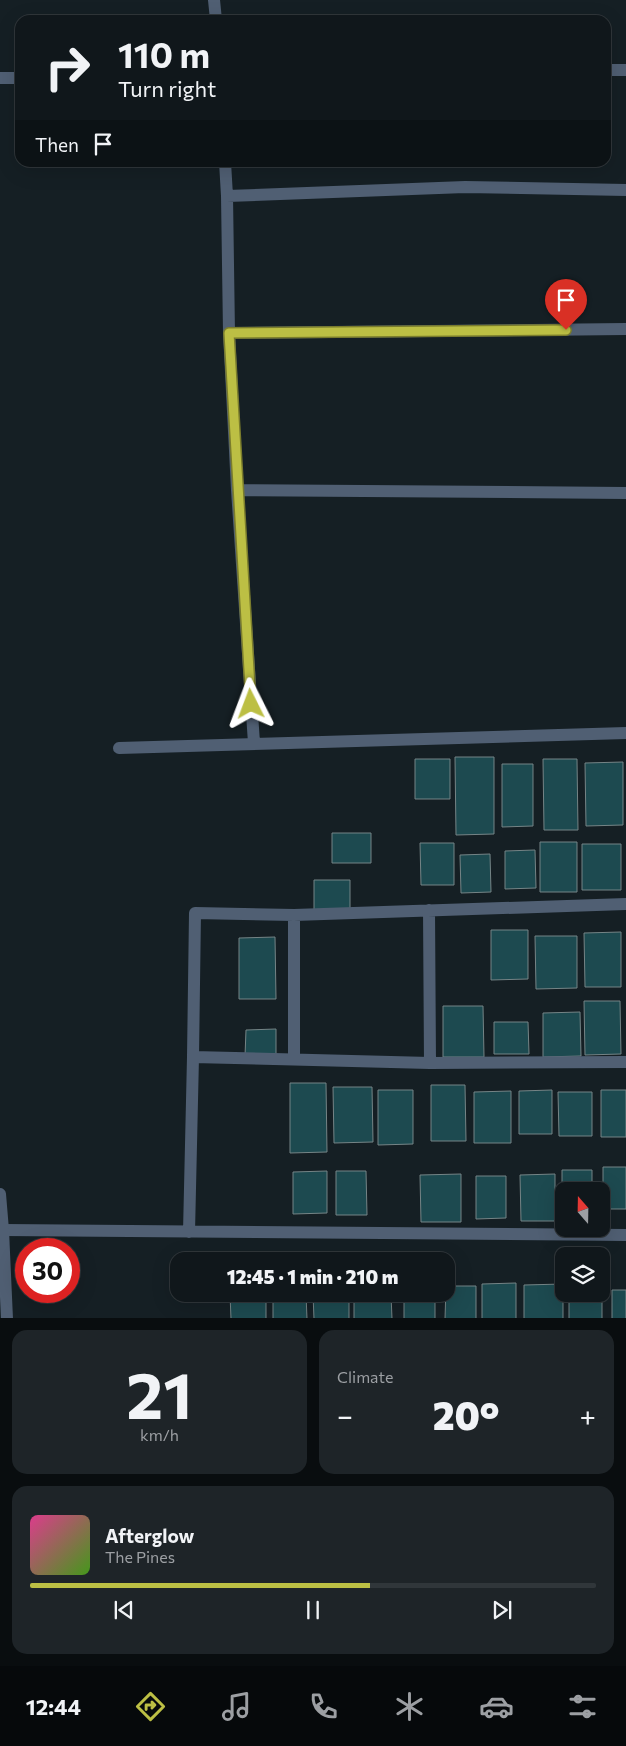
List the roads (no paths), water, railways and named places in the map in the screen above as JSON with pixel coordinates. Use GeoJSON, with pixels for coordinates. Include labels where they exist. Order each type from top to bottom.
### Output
{"type":"FeatureCollection","features":[{"type":"Feature","properties":{"kind":"street"},"geometry":{"type":"LineString","coordinates":[[214,0],[216,15]]}},
{"type":"Feature","properties":{"kind":"street"},"geometry":{"type":"LineString","coordinates":[[611,70],[626,70]]}},
{"type":"Feature","properties":{"kind":"street"},"geometry":{"type":"LineString","coordinates":[[0,78],[15,78]]}},
{"type":"Feature","properties":{"kind":"street"},"geometry":{"type":"LineString","coordinates":[[225,167],[229,333],[237,490],[254,743]]}},
{"type":"Feature","properties":{"kind":"street"},"geometry":{"type":"LineString","coordinates":[[227,196],[465,187],[626,190]]}},
{"type":"Feature","properties":{"kind":"street"},"geometry":{"type":"LineString","coordinates":[[229,333],[626,329]]}},
{"type":"Feature","properties":{"kind":"street"},"geometry":{"type":"LineString","coordinates":[[237,490],[626,493]]}},
{"type":"Feature","properties":{"kind":"street"},"geometry":{"type":"LineString","coordinates":[[119,748],[626,733]]}},
{"type":"Feature","properties":{"kind":"street"},"geometry":{"type":"LineString","coordinates":[[189,1232],[195,913],[294,915],[626,904]]}},
{"type":"Feature","properties":{"kind":"street"},"geometry":{"type":"LineString","coordinates":[[429,910],[430,1063]]}},
{"type":"Feature","properties":{"kind":"street"},"geometry":{"type":"LineString","coordinates":[[294,915],[294,1060]]}},
{"type":"Feature","properties":{"kind":"street"},"geometry":{"type":"LineString","coordinates":[[193,1057],[430,1063],[626,1062]]}},
{"type":"Feature","properties":{"kind":"street"},"geometry":{"type":"LineString","coordinates":[[0,1194],[7,1318]]}},
{"type":"Feature","properties":{"kind":"street"},"geometry":{"type":"LineString","coordinates":[[3,1230],[626,1234]]}}]}
